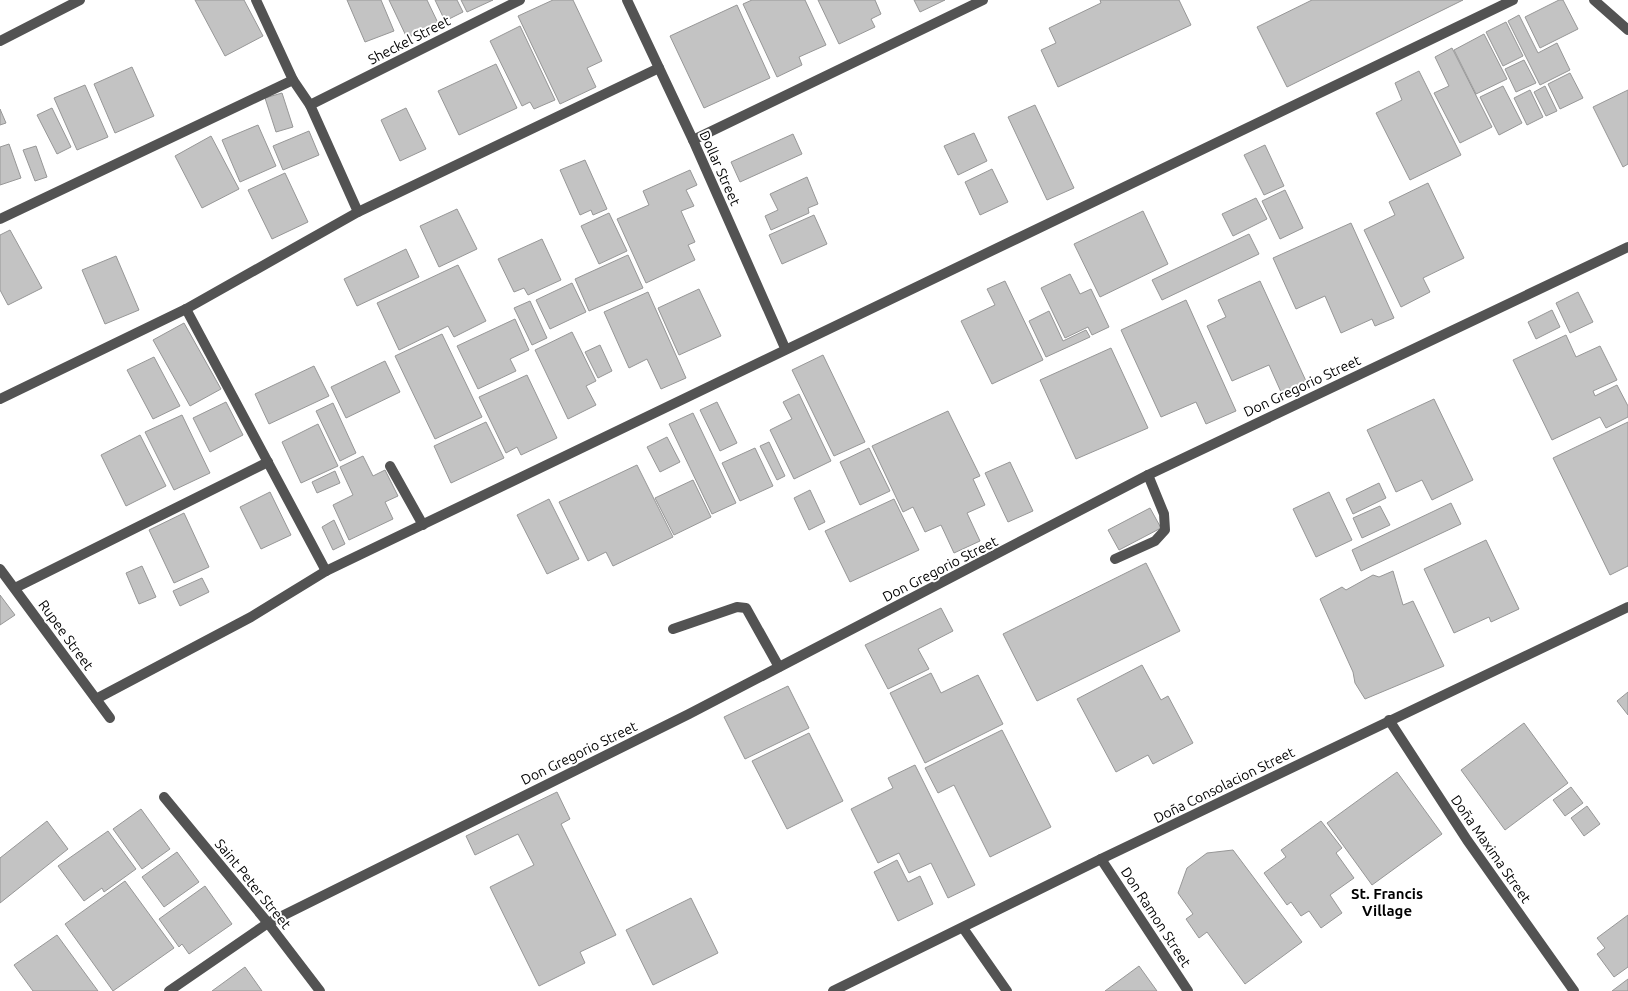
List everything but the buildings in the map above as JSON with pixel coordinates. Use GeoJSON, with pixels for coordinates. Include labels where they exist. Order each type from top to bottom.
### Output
{"type":"FeatureCollection","features":[{"type":"Feature","properties":{"kind":"street"},"geometry":{"type":"LineString","coordinates":[[0,41],[79,0]]}},
{"type":"Feature","properties":{"kind":"street"},"geometry":{"type":"LineString","coordinates":[[256,0],[293,80],[310,105],[358,212]]}},
{"type":"Feature","properties":{"kind":"street","name":"Sheckel Street"},"geometry":{"type":"LineString","coordinates":[[310,105],[520,0]]}},
{"type":"Feature","properties":{"kind":"street","name":"Dollar Street"},"geometry":{"type":"LineString","coordinates":[[627,0],[693,140],[785,348]]}},
{"type":"Feature","properties":{"kind":"street"},"geometry":{"type":"LineString","coordinates":[[693,140],[983,0]]}},
{"type":"Feature","properties":{"kind":"street"},"geometry":{"type":"LineString","coordinates":[[96,699],[250,617],[326,570],[1513,0]]}},
{"type":"Feature","properties":{"kind":"street"},"geometry":{"type":"LineString","coordinates":[[1594,0],[1628,30]]}},
{"type":"Feature","properties":{"kind":"street"},"geometry":{"type":"LineString","coordinates":[[0,399],[186,308],[358,212],[659,68]]}},
{"type":"Feature","properties":{"kind":"street"},"geometry":{"type":"LineString","coordinates":[[0,219],[293,80]]}},
{"type":"Feature","properties":{"kind":"street","name":"Don Gregorio Street"},"geometry":{"type":"LineString","coordinates":[[169,991],[268,923],[780,667],[1148,475],[1628,247]]}},
{"type":"Feature","properties":{"kind":"street"},"geometry":{"type":"LineString","coordinates":[[186,308],[326,570]]}},
{"type":"Feature","properties":{"kind":"street"},"geometry":{"type":"LineString","coordinates":[[15,588],[268,462]]}},
{"type":"Feature","properties":{"kind":"street"},"geometry":{"type":"LineString","coordinates":[[390,466],[422,525]]}},
{"type":"Feature","properties":{"kind":"street"},"geometry":{"type":"LineString","coordinates":[[1115,559],[1155,541],[1165,530],[1164,514],[1148,475]]}},
{"type":"Feature","properties":{"kind":"street","name":"Rupee Street"},"geometry":{"type":"LineString","coordinates":[[0,568],[110,718]]}},
{"type":"Feature","properties":{"kind":"street"},"geometry":{"type":"LineString","coordinates":[[673,630],[737,607],[746,608],[780,667]]}},
{"type":"Feature","properties":{"kind":"street","name":"Doña Consolacion Street"},"geometry":{"type":"LineString","coordinates":[[834,991],[1101,859],[1628,607]]}},
{"type":"Feature","properties":{"kind":"street","name":"Doña Maxima Street"},"geometry":{"type":"LineString","coordinates":[[1389,720],[1467,840],[1574,991]]}},
{"type":"Feature","properties":{"kind":"street","name":"Saint Peter Street"},"geometry":{"type":"LineString","coordinates":[[164,797],[268,923],[320,991]]}},
{"type":"Feature","properties":{"kind":"street","name":"Don Ramon Street"},"geometry":{"type":"LineString","coordinates":[[1101,859],[1188,991]]}},
{"type":"Feature","properties":{"kind":"street"},"geometry":{"type":"LineString","coordinates":[[962,928],[1007,991]]}},
{"type":"Feature","properties":{"kind":"district","name":"St. Francis Village"},"geometry":{"type":"Point","coordinates":[1387,902]}}]}
